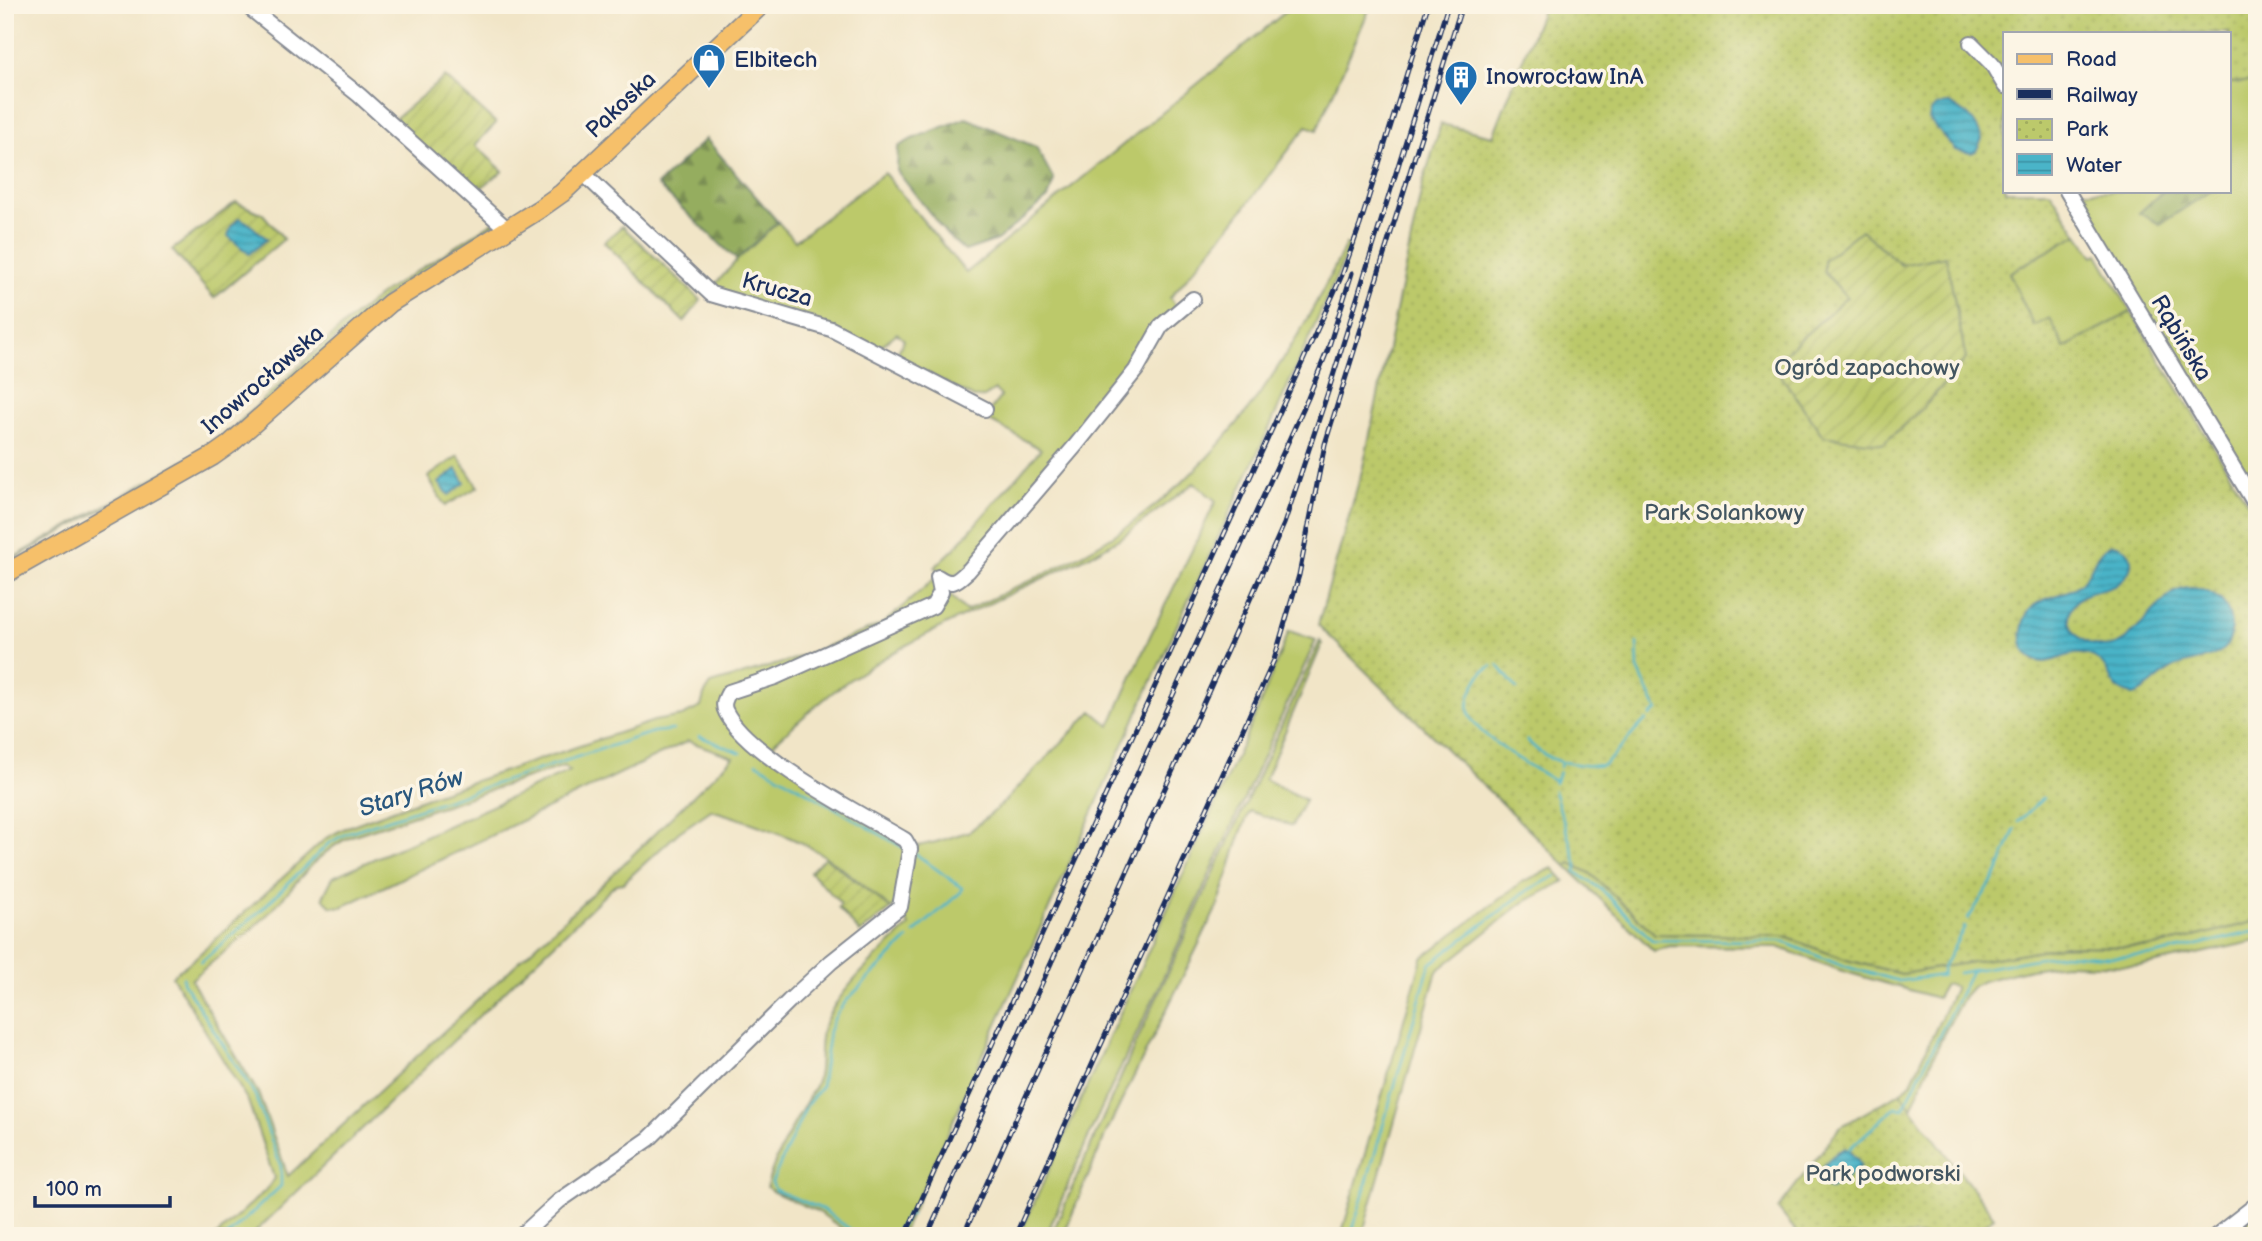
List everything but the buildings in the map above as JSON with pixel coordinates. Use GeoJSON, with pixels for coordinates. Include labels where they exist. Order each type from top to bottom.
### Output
{"type":"FeatureCollection","features":[{"type":"Feature","properties":{"kind":"main road","name":"Pakoska"},"geometry":{"type":"LineString","coordinates":[[508,230],[584,174],[761,5]]}},
{"type":"Feature","properties":{"kind":"main road","name":"Inowrocławska"},"geometry":{"type":"LineString","coordinates":[[5,574],[213,456],[255,424],[390,303],[508,230]]}},
{"type":"Feature","properties":{"kind":"street"},"geometry":{"type":"LineString","coordinates":[[246,5],[359,95],[508,230]]}},
{"type":"Feature","properties":{"kind":"street"},"geometry":{"type":"LineString","coordinates":[[1971,43],[1992,64],[2003,83]]}},
{"type":"Feature","properties":{"kind":"street","name":"Krucza"},"geometry":{"type":"LineString","coordinates":[[584,174],[711,294],[831,329],[985,409]]}},
{"type":"Feature","properties":{"kind":"street","name":"Rąbińska"},"geometry":{"type":"LineString","coordinates":[[2068,192],[2257,508]]}},
{"type":"Feature","properties":{"kind":"street"},"geometry":{"type":"LineString","coordinates":[[521,1236],[559,1202],[649,1139],[831,962],[900,907],[910,849],[905,840],[831,797],[758,749],[726,711],[724,702],[729,692],[775,677],[933,606],[941,592],[938,577],[947,583],[953,582],[969,570],[1136,370],[1161,326],[1192,299]]}},
{"type":"Feature","properties":{"kind":"street"},"geometry":{"type":"LineString","coordinates":[[2216,1236],[2257,1203]]}},
{"type":"Feature","properties":{"kind":"green space"},"geometry":{"type":"Polygon","coordinates":[[[1294,5],[1371,5],[1317,130],[1307,126],[1235,220],[1170,298],[1177,307],[1137,363],[966,569],[948,579],[935,567],[955,548],[1041,449],[984,418],[1001,396],[995,390],[984,397],[974,398],[901,359],[898,352],[904,340],[897,333],[882,345],[876,346],[712,288],[737,260],[778,222],[795,241],[884,173],[966,273],[1294,5]]]}},
{"type":"Feature","properties":{"kind":"green space","name":"Park Solankowy"},"geometry":{"type":"Polygon","coordinates":[[[1544,5],[2257,5],[2257,81],[2230,83],[2230,32],[2003,32],[2003,192],[2051,192],[2078,234],[2009,273],[2034,326],[2050,318],[2064,348],[2131,312],[2257,518],[2257,921],[2154,947],[2064,946],[1902,974],[1847,960],[1783,936],[1655,934],[1590,873],[1570,863],[1566,866],[1318,625],[1363,467],[1423,183],[1441,124],[1493,136],[1544,5]]]}},
{"type":"Feature","properties":{"kind":"green space"},"geometry":{"type":"Polygon","coordinates":[[[445,77],[496,123],[475,145],[503,171],[473,194],[392,121],[445,77]]]}},
{"type":"Feature","properties":{"kind":"green space"},"geometry":{"type":"Polygon","coordinates":[[[2257,81],[2257,502],[2073,192],[2230,192],[2230,83],[2257,81]]]}},
{"type":"Feature","properties":{"kind":"green space"},"geometry":{"type":"Polygon","coordinates":[[[966,118],[1036,147],[1054,180],[1048,198],[997,240],[965,251],[947,235],[897,171],[898,147],[966,118]]]}},
{"type":"Feature","properties":{"kind":"green space"},"geometry":{"type":"Polygon","coordinates":[[[706,139],[778,222],[737,260],[657,185],[706,139]]]}},
{"type":"Feature","properties":{"kind":"green space"},"geometry":{"type":"Polygon","coordinates":[[[2162,192],[2209,192],[2160,224],[2139,213],[2162,192]]]}},
{"type":"Feature","properties":{"kind":"green space"},"geometry":{"type":"Polygon","coordinates":[[[236,202],[263,214],[284,239],[214,298],[172,250],[236,202]]]}},
{"type":"Feature","properties":{"kind":"green space"},"geometry":{"type":"Polygon","coordinates":[[[494,222],[497,227],[385,297],[239,428],[235,426],[381,294],[494,222]]]}},
{"type":"Feature","properties":{"kind":"green space"},"geometry":{"type":"Polygon","coordinates":[[[622,226],[701,300],[684,322],[604,242],[622,226]]]}},
{"type":"Feature","properties":{"kind":"green space","name":"Ogród zapachowy"},"geometry":{"type":"Polygon","coordinates":[[[1861,230],[1901,265],[1946,256],[1966,359],[1923,408],[1883,444],[1823,436],[1773,364],[1847,297],[1824,272],[1824,260],[1861,230]]]}},
{"type":"Feature","properties":{"kind":"green space"},"geometry":{"type":"Polygon","coordinates":[[[2078,234],[2094,256],[2098,254],[2131,312],[2064,349],[2034,326],[2009,273],[2078,234]]]}},
{"type":"Feature","properties":{"kind":"green space"},"geometry":{"type":"Polygon","coordinates":[[[1346,244],[1350,246],[901,1236],[852,1236],[819,1212],[767,1187],[781,1149],[815,1086],[823,1028],[849,986],[909,926],[902,911],[913,847],[970,831],[997,809],[1092,711],[1110,726],[1150,636],[1216,501],[1194,483],[1102,549],[943,626],[882,659],[832,693],[774,743],[774,747],[799,772],[895,838],[906,851],[897,904],[891,909],[843,869],[813,849],[763,827],[711,810],[679,832],[623,883],[616,884],[251,1236],[216,1236],[268,1188],[274,1178],[248,1101],[172,976],[326,838],[347,827],[436,794],[654,721],[682,716],[701,707],[711,684],[792,660],[883,624],[934,579],[966,611],[1078,557],[1153,508],[1221,443],[1277,369],[1346,244]],[[688,741],[342,907],[330,906],[323,897],[333,877],[570,771],[564,766],[351,836],[314,863],[265,917],[191,980],[258,1093],[288,1176],[609,878],[733,757],[688,741]]]}},
{"type":"Feature","properties":{"kind":"green space"},"geometry":{"type":"Polygon","coordinates":[[[232,429],[232,434],[209,450],[8,562],[5,560],[206,448],[232,429]]]}},
{"type":"Feature","properties":{"kind":"green space"},"geometry":{"type":"Polygon","coordinates":[[[458,456],[478,487],[445,506],[428,477],[458,456]]]}},
{"type":"Feature","properties":{"kind":"green space"},"geometry":{"type":"Polygon","coordinates":[[[1289,631],[1316,640],[1094,1124],[1046,1236],[1019,1236],[1258,709],[1289,631]]]}},
{"type":"Feature","properties":{"kind":"green space"},"geometry":{"type":"Polygon","coordinates":[[[1320,641],[1322,644],[1265,779],[1305,800],[1292,826],[1250,811],[1217,907],[1107,1131],[1063,1236],[1051,1236],[1135,1045],[1320,641]]]}},
{"type":"Feature","properties":{"kind":"green space"},"geometry":{"type":"Polygon","coordinates":[[[825,857],[891,909],[860,933],[838,908],[841,904],[810,872],[825,857]]]}},
{"type":"Feature","properties":{"kind":"green space"},"geometry":{"type":"Polygon","coordinates":[[[1570,863],[1590,873],[1655,934],[1783,936],[1847,960],[1902,974],[2064,946],[2154,947],[2257,921],[2257,941],[2151,964],[2064,964],[1983,981],[1973,986],[1964,996],[1943,1035],[1911,1108],[1900,1093],[1911,1083],[1955,987],[1945,984],[1937,998],[1839,970],[1778,947],[1670,946],[1654,951],[1566,866],[1570,863]]]}},
{"type":"Feature","properties":{"kind":"green space"},"geometry":{"type":"Polygon","coordinates":[[[1553,868],[1565,881],[1524,902],[1437,971],[1362,1236],[1341,1236],[1422,958],[1522,882],[1553,868]]]}},
{"type":"Feature","properties":{"kind":"green space","name":"Park podworski"},"geometry":{"type":"Polygon","coordinates":[[[1900,1093],[1994,1217],[1975,1231],[1978,1236],[1800,1236],[1778,1209],[1840,1127],[1900,1093]]]}},
{"type":"Feature","properties":{"kind":"green space"},"geometry":{"type":"Polygon","coordinates":[[[2257,1209],[2257,1236],[2230,1236],[2227,1232],[2257,1209]]]}},
{"type":"Feature","properties":{"kind":"water"},"geometry":{"type":"Polygon","coordinates":[[[1949,104],[1965,114],[1977,127],[1982,139],[1976,151],[1971,153],[1955,150],[1929,119],[1935,107],[1949,104]]]}},
{"type":"Feature","properties":{"kind":"water"},"geometry":{"type":"Polygon","coordinates":[[[239,218],[267,239],[249,254],[228,236],[231,227],[239,218]]]}},
{"type":"Feature","properties":{"kind":"water"},"geometry":{"type":"Polygon","coordinates":[[[457,469],[465,483],[449,495],[439,483],[457,469]]]}},
{"type":"Feature","properties":{"kind":"water"},"geometry":{"type":"Polygon","coordinates":[[[2113,544],[2127,551],[2130,568],[2127,575],[2116,585],[2085,595],[2075,602],[2069,619],[2077,635],[2094,645],[2111,646],[2134,632],[2176,592],[2193,588],[2213,595],[2227,608],[2231,631],[2225,648],[2210,657],[2173,668],[2134,695],[2118,689],[2105,667],[2094,657],[2076,654],[2044,662],[2029,656],[2023,647],[2022,634],[2030,610],[2080,584],[2102,551],[2113,544]]]}},
{"type":"Feature","properties":{"kind":"water"},"geometry":{"type":"Polygon","coordinates":[[[1845,1148],[1857,1159],[1860,1166],[1841,1184],[1830,1189],[1824,1186],[1819,1176],[1829,1159],[1845,1148]]]}},
{"type":"Feature","properties":{"kind":"waterway"},"geometry":{"type":"LineString","coordinates":[[1637,643],[1638,669],[1657,710],[1650,716]]}},
{"type":"Feature","properties":{"kind":"waterway"},"geometry":{"type":"LineString","coordinates":[[1498,665],[1517,689]]}},
{"type":"Feature","properties":{"kind":"waterway"},"geometry":{"type":"LineString","coordinates":[[1492,666],[1481,674],[1472,690],[1468,706],[1471,718],[1485,734],[1555,781]]}},
{"type":"Feature","properties":{"kind":"waterway"},"geometry":{"type":"LineString","coordinates":[[1560,767],[1561,762],[1587,766],[1606,763],[1646,720]]}},
{"type":"Feature","properties":{"kind":"waterway","name":"Stary Rów"},"geometry":{"type":"LineString","coordinates":[[201,962],[261,910],[329,843],[349,832],[653,732],[673,730]]}},
{"type":"Feature","properties":{"kind":"waterway","name":"Stary Rów"},"geometry":{"type":"LineString","coordinates":[[699,736],[741,753]]}},
{"type":"Feature","properties":{"kind":"waterway"},"geometry":{"type":"LineString","coordinates":[[1527,739],[1542,753],[1561,762]]}},
{"type":"Feature","properties":{"kind":"waterway","name":"Stary Rów"},"geometry":{"type":"LineString","coordinates":[[757,763],[902,847]]}},
{"type":"Feature","properties":{"kind":"waterway"},"geometry":{"type":"LineString","coordinates":[[1555,783],[1559,772]]}},
{"type":"Feature","properties":{"kind":"waterway"},"geometry":{"type":"LineString","coordinates":[[1554,791],[1577,865],[1576,872],[1602,890],[1652,940],[1781,941],[1840,965],[1899,981],[1943,975]]}},
{"type":"Feature","properties":{"kind":"waterway"},"geometry":{"type":"LineString","coordinates":[[2018,822],[2043,798]]}},
{"type":"Feature","properties":{"kind":"waterway"},"geometry":{"type":"LineString","coordinates":[[1968,919],[1998,872],[2015,829]]}},
{"type":"Feature","properties":{"kind":"waterway","name":"Stary Rów"},"geometry":{"type":"LineString","coordinates":[[914,933],[961,892],[962,888],[916,854]]}},
{"type":"Feature","properties":{"kind":"waterway"},"geometry":{"type":"LineString","coordinates":[[1351,1236],[1430,964],[1528,890],[1556,876]]}},
{"type":"Feature","properties":{"kind":"waterway"},"geometry":{"type":"LineString","coordinates":[[1941,976],[1965,926]]}},
{"type":"Feature","properties":{"kind":"waterway"},"geometry":{"type":"LineString","coordinates":[[1958,973],[2063,954],[2109,957],[2155,955],[2257,931]]}},
{"type":"Feature","properties":{"kind":"waterway","name":"Stary Rów"},"geometry":{"type":"LineString","coordinates":[[908,939],[846,1001],[836,1015],[829,1031],[821,1087],[807,1105],[772,1182],[775,1190],[822,1209],[858,1235],[894,1235],[908,1214],[911,1215]]}},
{"type":"Feature","properties":{"kind":"waterway"},"geometry":{"type":"LineString","coordinates":[[1848,1150],[1895,1107],[1903,1109],[1971,971]]}},
{"type":"Feature","properties":{"kind":"waterway","name":"Stary Rów"},"geometry":{"type":"LineString","coordinates":[[183,977],[183,982],[255,1095],[281,1167],[281,1186],[227,1236]]}},
{"type":"Feature","properties":{"kind":"railway"},"geometry":{"type":"LineString","coordinates":[[905,1236],[1342,275],[1428,5]]}},
{"type":"Feature","properties":{"kind":"railway"},"geometry":{"type":"LineString","coordinates":[[963,1236],[1284,524],[1329,389],[1448,5]]}},
{"type":"Feature","properties":{"kind":"railway"},"geometry":{"type":"LineString","coordinates":[[1015,1236],[1274,660],[1299,575],[1325,444],[1462,5]]}},
{"type":"Feature","properties":{"kind":"railway"},"geometry":{"type":"LineString","coordinates":[[927,1236],[1308,398],[1328,349],[1352,273]]}},
{"type":"Feature","properties":{"kind":"place","name":"Elbitech"},"geometry":{"type":"Point","coordinates":[709,90]}},
{"type":"Feature","properties":{"kind":"place","name":"Inowrocław InA"},"geometry":{"type":"Point","coordinates":[1461,107]}}]}
